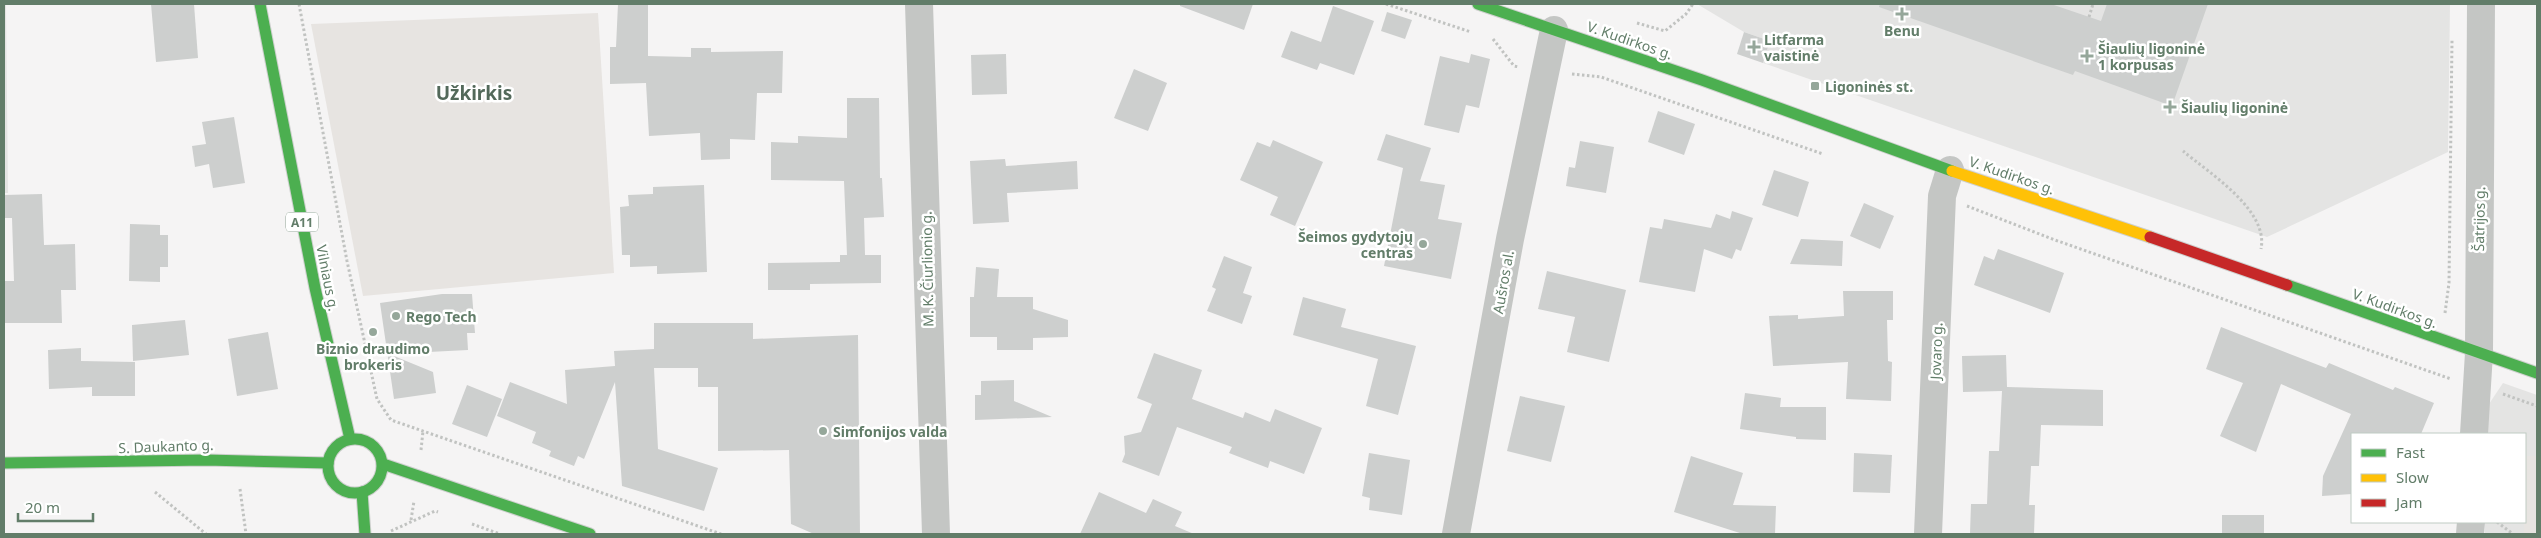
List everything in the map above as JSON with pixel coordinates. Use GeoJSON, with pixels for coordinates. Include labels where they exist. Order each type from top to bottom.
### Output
{"type":"FeatureCollection","features":[{"type":"Feature","properties":{"kind":"main road","name":"Vilniaus g."},"geometry":{"type":"LineString","coordinates":[[260,4],[315,288],[350,439]]}},
{"type":"Feature","properties":{"kind":"main road","name":"V. Kudirkos g."},"geometry":{"type":"LineString","coordinates":[[1478,4],[1711,83],[1950,170],[2537,373]]}},
{"type":"Feature","properties":{"kind":"main road"},"geometry":{"type":"LineString","coordinates":[[350,439],[368,442],[376,448],[383,464],[378,482],[362,492],[354,493],[338,486],[332,480],[328,463],[335,447],[350,439]]}},
{"type":"Feature","properties":{"kind":"main road","name":"S. Daukanto g."},"geometry":{"type":"LineString","coordinates":[[4,463],[76,464],[233,459],[328,463]]}},
{"type":"Feature","properties":{"kind":"main road"},"geometry":{"type":"LineString","coordinates":[[383,464],[590,534]]}},
{"type":"Feature","properties":{"kind":"main road"},"geometry":{"type":"LineString","coordinates":[[362,492],[365,534]]}},
{"type":"Feature","properties":{"kind":"street","name":"M. K. Čiurlionio g."},"geometry":{"type":"LineString","coordinates":[[919,4],[936,534]]}},
{"type":"Feature","properties":{"kind":"street","name":"Šatrijos g."},"geometry":{"type":"LineString","coordinates":[[2474,433],[2479,353],[2481,4]]}},
{"type":"Feature","properties":{"kind":"street","name":"Aušros al."},"geometry":{"type":"LineString","coordinates":[[1456,534],[1510,239],[1554,30]]}},
{"type":"Feature","properties":{"kind":"street","name":"Jovaro g."},"geometry":{"type":"LineString","coordinates":[[1928,534],[1942,196],[1950,170]]}},
{"type":"Feature","properties":{"kind":"path"},"geometry":{"type":"LineString","coordinates":[[299,4],[347,261],[377,399],[391,420],[721,534]]}},
{"type":"Feature","properties":{"kind":"path"},"geometry":{"type":"LineString","coordinates":[[1637,24],[1664,31],[1686,14],[1693,4]]}},
{"type":"Feature","properties":{"kind":"path"},"geometry":{"type":"LineString","coordinates":[[2089,17],[2092,4]]}},
{"type":"Feature","properties":{"kind":"path"},"geometry":{"type":"LineString","coordinates":[[2441,341],[2449,283],[2452,32]]}},
{"type":"Feature","properties":{"kind":"path"},"geometry":{"type":"LineString","coordinates":[[2183,151],[2251,209],[2262,230],[2262,242],[2255,274]]}},
{"type":"Feature","properties":{"kind":"path"},"geometry":{"type":"LineString","coordinates":[[240,489],[246,534]]}},
{"type":"Feature","properties":{"kind":"path"},"geometry":{"type":"LineString","coordinates":[[155,492],[206,534]]}},
{"type":"Feature","properties":{"kind":"path"},"geometry":{"type":"LineString","coordinates":[[384,534],[435,511]]}},
{"type":"Feature","properties":{"kind":"path"},"geometry":{"type":"LineString","coordinates":[[2497,523],[2513,534]]}},
{"type":"Feature","properties":{"kind":"shaded area"},"geometry":{"type":"Polygon","coordinates":[[[4,4],[6,4],[8,193],[4,193],[4,4]]]}},
{"type":"Feature","properties":{"kind":"shaded area","name":"Šiaulių ligoninė"},"geometry":{"type":"Polygon","coordinates":[[[1697,4],[2450,4],[2448,152],[2267,237],[1763,63],[1770,41],[1744,32],[1697,4]]]}},
{"type":"Feature","properties":{"kind":"shaded area"},"geometry":{"type":"Polygon","coordinates":[[[598,13],[614,273],[363,296],[311,24],[598,13]]]}},
{"type":"Feature","properties":{"kind":"shaded area"},"geometry":{"type":"Polygon","coordinates":[[[2503,383],[2537,395],[2537,534],[2485,534],[2485,523],[2526,523],[2526,433],[2486,433],[2487,407],[2503,383]]]}},
{"type":"Feature","properties":{"kind":"shaded area"},"geometry":{"type":"Polygon","coordinates":[[[2526,456],[2537,456],[2537,534],[2524,534],[2524,523],[2526,523],[2526,456]]]}},
{"type":"Feature","properties":{"kind":"building"},"geometry":{"type":"Polygon","coordinates":[[[151,4],[194,4],[198,58],[156,62],[151,4]]]}},
{"type":"Feature","properties":{"kind":"building"},"geometry":{"type":"Polygon","coordinates":[[[618,4],[648,4],[648,56],[691,57],[691,48],[711,48],[711,52],[783,51],[782,93],[757,93],[755,140],[730,139],[730,159],[701,160],[700,133],[649,136],[646,83],[610,84],[610,47],[616,47],[618,4]]]}},
{"type":"Feature","properties":{"kind":"building"},"geometry":{"type":"Polygon","coordinates":[[[1180,4],[1253,4],[1244,30],[1180,6],[1180,4]]]}},
{"type":"Feature","properties":{"kind":"building","name":"Šiaulių ligoninė 1 korpusas"},"geometry":{"type":"Polygon","coordinates":[[[1880,4],[2051,4],[2101,21],[2107,4],[2208,4],[2172,106],[2075,71],[2073,75],[1879,7],[1880,4]]]}},
{"type":"Feature","properties":{"kind":"building"},"geometry":{"type":"Polygon","coordinates":[[[1333,6],[1374,21],[1354,75],[1320,63],[1317,70],[1281,57],[1291,31],[1321,42],[1333,6]]]}},
{"type":"Feature","properties":{"kind":"building"},"geometry":{"type":"Polygon","coordinates":[[[1387,12],[1412,20],[1405,39],[1381,31],[1387,12]]]}},
{"type":"Feature","properties":{"kind":"building","name":"Litfarma vaistinė"},"geometry":{"type":"Polygon","coordinates":[[[1744,32],[1770,41],[1763,63],[1737,54],[1744,32]]]}},
{"type":"Feature","properties":{"kind":"building"},"geometry":{"type":"Polygon","coordinates":[[[1006,54],[1007,94],[972,95],[971,55],[1006,54]]]}},
{"type":"Feature","properties":{"kind":"building"},"geometry":{"type":"Polygon","coordinates":[[[1471,54],[1490,59],[1479,108],[1466,105],[1459,133],[1424,125],[1440,56],[1469,63],[1471,54]]]}},
{"type":"Feature","properties":{"kind":"building"},"geometry":{"type":"Polygon","coordinates":[[[1134,69],[1167,83],[1148,131],[1114,118],[1134,69]]]}},
{"type":"Feature","properties":{"kind":"building"},"geometry":{"type":"Polygon","coordinates":[[[847,98],[879,98],[880,178],[882,178],[884,217],[864,218],[865,255],[881,255],[881,283],[810,284],[810,290],[768,290],[768,263],[840,262],[840,255],[847,255],[844,181],[771,180],[771,142],[798,143],[798,136],[847,138],[847,98]]]}},
{"type":"Feature","properties":{"kind":"building"},"geometry":{"type":"Polygon","coordinates":[[[1658,111],[1695,124],[1684,155],[1648,142],[1658,111]]]}},
{"type":"Feature","properties":{"kind":"building"},"geometry":{"type":"Polygon","coordinates":[[[234,117],[245,183],[213,188],[209,164],[195,167],[192,146],[206,144],[202,122],[234,117]]]}},
{"type":"Feature","properties":{"kind":"building","name":"Šeimos gydytojų centras"},"geometry":{"type":"Polygon","coordinates":[[[1386,134],[1431,148],[1420,181],[1445,185],[1438,219],[1462,223],[1451,279],[1384,266],[1403,168],[1377,160],[1386,134]]]}},
{"type":"Feature","properties":{"kind":"building"},"geometry":{"type":"Polygon","coordinates":[[[1273,140],[1323,162],[1295,226],[1270,215],[1278,197],[1240,180],[1257,142],[1270,147],[1273,140]]]}},
{"type":"Feature","properties":{"kind":"building"},"geometry":{"type":"Polygon","coordinates":[[[1580,141],[1614,147],[1606,193],[1566,186],[1569,167],[1575,168],[1580,141]]]}},
{"type":"Feature","properties":{"kind":"building"},"geometry":{"type":"Polygon","coordinates":[[[1005,159],[1006,166],[1077,161],[1078,189],[1007,193],[1009,222],[973,224],[970,161],[1005,159]]]}},
{"type":"Feature","properties":{"kind":"building"},"geometry":{"type":"Polygon","coordinates":[[[1774,170],[1809,182],[1798,217],[1762,205],[1774,170]]]}},
{"type":"Feature","properties":{"kind":"building"},"geometry":{"type":"Polygon","coordinates":[[[704,185],[707,272],[657,274],[657,266],[630,267],[630,255],[622,255],[620,207],[629,206],[628,195],[653,194],[653,187],[704,185]]]}},
{"type":"Feature","properties":{"kind":"building"},"geometry":{"type":"Polygon","coordinates":[[[42,194],[44,245],[75,244],[76,290],[61,290],[62,323],[4,323],[4,281],[14,281],[12,218],[4,218],[4,195],[42,194]]]}},
{"type":"Feature","properties":{"kind":"building"},"geometry":{"type":"Polygon","coordinates":[[[1864,203],[1894,216],[1880,249],[1850,236],[1864,203]]]}},
{"type":"Feature","properties":{"kind":"building"},"geometry":{"type":"Polygon","coordinates":[[[1732,211],[1753,218],[1741,251],[1736,249],[1732,259],[1704,249],[1695,292],[1639,282],[1650,227],[1662,229],[1664,219],[1711,228],[1716,214],[1730,219],[1732,211]]]}},
{"type":"Feature","properties":{"kind":"building"},"geometry":{"type":"Polygon","coordinates":[[[130,224],[160,225],[160,235],[168,235],[168,267],[160,267],[160,282],[129,281],[130,224]]]}},
{"type":"Feature","properties":{"kind":"building"},"geometry":{"type":"Polygon","coordinates":[[[1801,239],[1843,241],[1842,266],[1790,264],[1801,239]]]}},
{"type":"Feature","properties":{"kind":"building"},"geometry":{"type":"Polygon","coordinates":[[[1998,249],[2064,273],[2050,313],[1974,285],[1984,256],[1994,260],[1998,249]]]}},
{"type":"Feature","properties":{"kind":"building"},"geometry":{"type":"Polygon","coordinates":[[[1224,256],[1252,267],[1243,293],[1252,296],[1242,324],[1207,311],[1216,289],[1212,287],[1224,256]]]}},
{"type":"Feature","properties":{"kind":"building"},"geometry":{"type":"Polygon","coordinates":[[[976,267],[999,269],[997,297],[1033,297],[1033,309],[1068,320],[1068,337],[1033,338],[1033,350],[997,350],[997,337],[970,337],[970,297],[974,297],[976,267]]]}},
{"type":"Feature","properties":{"kind":"building"},"geometry":{"type":"Polygon","coordinates":[[[1547,271],[1626,290],[1609,362],[1567,352],[1575,317],[1538,309],[1547,271]]]}},
{"type":"Feature","properties":{"kind":"building"},"geometry":{"type":"Polygon","coordinates":[[[1843,291],[1893,291],[1893,320],[1887,320],[1888,361],[1892,362],[1891,401],[1846,399],[1848,362],[1773,366],[1769,316],[1798,315],[1798,319],[1844,316],[1843,291]]]}},
{"type":"Feature","properties":{"kind":"building"},"geometry":{"type":"Polygon","coordinates":[[[442,294],[472,294],[475,333],[467,333],[468,350],[389,354],[433,372],[436,393],[394,399],[380,303],[442,294]]]}},
{"type":"Feature","properties":{"kind":"building"},"geometry":{"type":"Polygon","coordinates":[[[1303,297],[1346,309],[1341,327],[1416,346],[1398,415],[1366,406],[1378,359],[1293,335],[1303,297]]]}},
{"type":"Feature","properties":{"kind":"building"},"geometry":{"type":"Polygon","coordinates":[[[185,320],[189,355],[133,361],[132,325],[185,320]]]}},
{"type":"Feature","properties":{"kind":"building"},"geometry":{"type":"Polygon","coordinates":[[[654,323],[753,323],[753,339],[858,335],[860,534],[814,534],[791,524],[789,450],[718,451],[718,387],[698,387],[698,368],[654,368],[658,449],[718,468],[704,511],[622,486],[615,382],[584,459],[578,456],[574,466],[549,456],[551,451],[532,443],[536,432],[497,416],[510,382],[567,404],[565,370],[615,366],[614,351],[654,349],[654,323]]]}},
{"type":"Feature","properties":{"kind":"building"},"geometry":{"type":"Polygon","coordinates":[[[2221,327],[2326,368],[2329,363],[2393,390],[2395,387],[2434,403],[2421,433],[2351,433],[2351,494],[2322,496],[2323,476],[2351,414],[2281,384],[2256,452],[2220,436],[2243,383],[2206,369],[2221,327]]]}},
{"type":"Feature","properties":{"kind":"building"},"geometry":{"type":"Polygon","coordinates":[[[268,332],[278,389],[237,396],[228,339],[268,332]]]}},
{"type":"Feature","properties":{"kind":"building"},"geometry":{"type":"Polygon","coordinates":[[[81,348],[81,361],[135,362],[135,396],[92,396],[92,387],[49,389],[48,350],[81,348]]]}},
{"type":"Feature","properties":{"kind":"building"},"geometry":{"type":"Polygon","coordinates":[[[1154,353],[1202,370],[1192,399],[1243,418],[1245,412],[1270,422],[1275,409],[1322,428],[1304,474],[1270,461],[1268,468],[1229,453],[1232,447],[1177,427],[1159,476],[1122,462],[1125,454],[1124,436],[1141,432],[1152,404],[1137,398],[1154,353]]]}},
{"type":"Feature","properties":{"kind":"building"},"geometry":{"type":"Polygon","coordinates":[[[2006,355],[2007,387],[2103,390],[2103,426],[2041,425],[2039,466],[2031,466],[2029,505],[2035,505],[2034,534],[1970,534],[1971,504],[1987,504],[1989,451],[1999,451],[2002,391],[1963,392],[1962,356],[2006,355]]]}},
{"type":"Feature","properties":{"kind":"building"},"geometry":{"type":"Polygon","coordinates":[[[1014,380],[1014,401],[1052,417],[975,420],[975,395],[981,395],[981,381],[1014,380]]]}},
{"type":"Feature","properties":{"kind":"building"},"geometry":{"type":"Polygon","coordinates":[[[467,385],[502,399],[487,437],[452,424],[467,385]]]}},
{"type":"Feature","properties":{"kind":"building"},"geometry":{"type":"Polygon","coordinates":[[[1745,393],[1781,398],[1780,407],[1826,407],[1826,440],[1796,439],[1796,437],[1740,429],[1745,393]]]}},
{"type":"Feature","properties":{"kind":"building"},"geometry":{"type":"Polygon","coordinates":[[[1520,396],[1565,406],[1551,462],[1507,451],[1520,396]]]}},
{"type":"Feature","properties":{"kind":"building"},"geometry":{"type":"Polygon","coordinates":[[[1369,453],[1410,460],[1402,515],[1369,510],[1370,498],[1362,496],[1369,453]]]}},
{"type":"Feature","properties":{"kind":"building"},"geometry":{"type":"Polygon","coordinates":[[[1854,453],[1892,455],[1890,493],[1853,492],[1854,453]]]}},
{"type":"Feature","properties":{"kind":"building"},"geometry":{"type":"Polygon","coordinates":[[[1691,456],[1743,473],[1733,505],[1776,506],[1775,534],[1743,534],[1674,512],[1691,456]]]}},
{"type":"Feature","properties":{"kind":"building"},"geometry":{"type":"Polygon","coordinates":[[[1099,492],[1146,513],[1153,499],[1182,512],[1175,526],[1194,534],[1080,534],[1099,492]]]}},
{"type":"Feature","properties":{"kind":"building"},"geometry":{"type":"Polygon","coordinates":[[[2222,515],[2264,515],[2264,534],[2222,534],[2222,515]]]}},
{"type":"Feature","properties":{"kind":"traffic: fast"},"geometry":{"type":"LineString","coordinates":[[260,4],[315,288],[350,439]]}},
{"type":"Feature","properties":{"kind":"traffic: fast"},"geometry":{"type":"LineString","coordinates":[[1478,4],[1702,80],[1952,171]]}},
{"type":"Feature","properties":{"kind":"traffic: fast"},"geometry":{"type":"LineString","coordinates":[[2287,285],[2537,373]]}},
{"type":"Feature","properties":{"kind":"traffic: fast"},"geometry":{"type":"LineString","coordinates":[[350,439],[360,439],[370,443],[378,451],[382,466],[378,481],[370,489],[360,493],[350,493],[340,489],[332,481],[328,471],[328,461],[332,451],[340,443],[350,439]]}},
{"type":"Feature","properties":{"kind":"traffic: fast"},"geometry":{"type":"LineString","coordinates":[[4,463],[206,460],[328,463]]}},
{"type":"Feature","properties":{"kind":"traffic: fast"},"geometry":{"type":"LineString","coordinates":[[383,464],[590,534]]}},
{"type":"Feature","properties":{"kind":"traffic: fast"},"geometry":{"type":"LineString","coordinates":[[362,492],[365,534]]}},
{"type":"Feature","properties":{"kind":"traffic: slow"},"geometry":{"type":"LineString","coordinates":[[1952,171],[2150,237]]}},
{"type":"Feature","properties":{"kind":"traffic: jam"},"geometry":{"type":"LineString","coordinates":[[2150,237],[2287,285]]}},
{"type":"Feature","properties":{"kind":"place","name":"Benu"},"geometry":{"type":"Point","coordinates":[1902,14]}},
{"type":"Feature","properties":{"kind":"place","name":"Litfarma vaistinė"},"geometry":{"type":"Point","coordinates":[1754,47]}},
{"type":"Feature","properties":{"kind":"place","name":"Šiaulių ligoninė 1 korpusas"},"geometry":{"type":"Point","coordinates":[2087,56]}},
{"type":"Feature","properties":{"kind":"place","name":"Ligoninės st."},"geometry":{"type":"Point","coordinates":[1815,86]}},
{"type":"Feature","properties":{"kind":"place","name":"Šiaulių ligoninė"},"geometry":{"type":"Point","coordinates":[2170,107]}},
{"type":"Feature","properties":{"kind":"place","name":"Šeimos gydytojų centras"},"geometry":{"type":"Point","coordinates":[1423,244]}},
{"type":"Feature","properties":{"kind":"place","name":"Rego Tech"},"geometry":{"type":"Point","coordinates":[396,316]}},
{"type":"Feature","properties":{"kind":"place","name":"Biznio draudimo brokeris"},"geometry":{"type":"Point","coordinates":[373,332]}},
{"type":"Feature","properties":{"kind":"place","name":"Simfonijos valda"},"geometry":{"type":"Point","coordinates":[823,431]}},
{"type":"Feature","properties":{"kind":"district","name":"Užkirkis"},"geometry":{"type":"Point","coordinates":[474,93]}}]}
